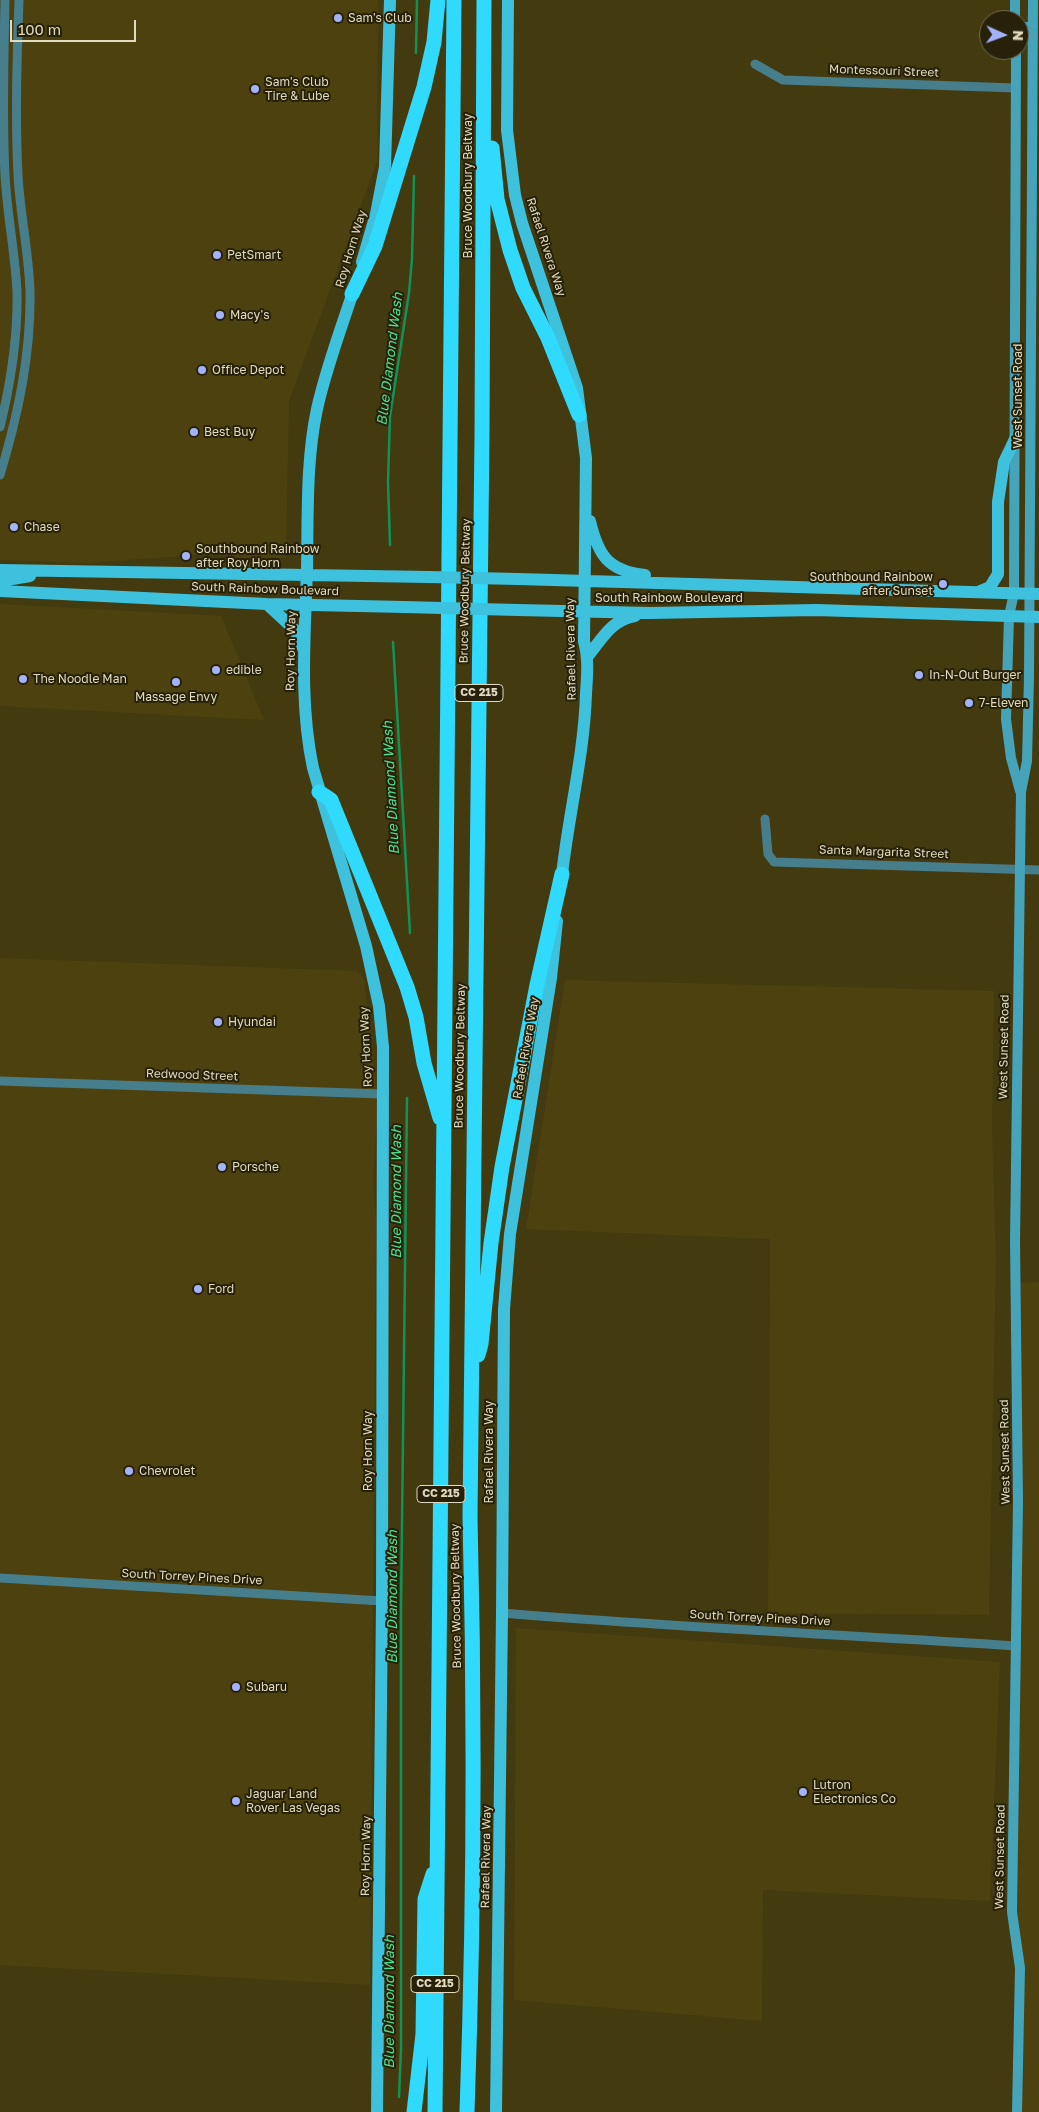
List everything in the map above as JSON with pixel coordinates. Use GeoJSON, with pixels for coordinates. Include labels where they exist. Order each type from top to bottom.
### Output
{"type":"FeatureCollection","features":[{"type":"Feature","properties":{"kind":"highway"},"geometry":{"type":"LineString","coordinates":[[352,294],[375,246],[424,87],[434,42],[438,0]]}},
{"type":"Feature","properties":{"kind":"highway","name":"Bruce Woodbury Beltway"},"geometry":{"type":"LineString","coordinates":[[435,2112],[454,0]]}},
{"type":"Feature","properties":{"kind":"highway"},"geometry":{"type":"LineString","coordinates":[[484,5],[491,47],[491,137],[497,199],[501,218],[523,288],[548,338],[579,415]]}},
{"type":"Feature","properties":{"kind":"highway","name":"Bruce Woodbury Beltway"},"geometry":{"type":"LineString","coordinates":[[467,2112],[472,1894],[473,1635],[470,1516],[482,435],[484,5]]}},
{"type":"Feature","properties":{"kind":"highway"},"geometry":{"type":"LineString","coordinates":[[319,792],[331,800],[407,987],[416,1017],[424,1063],[444,1132]]}},
{"type":"Feature","properties":{"kind":"highway"},"geometry":{"type":"LineString","coordinates":[[471,1376],[481,1344],[491,1243],[502,1167],[537,985],[562,874]]}},
{"type":"Feature","properties":{"kind":"highway"},"geometry":{"type":"LineString","coordinates":[[414,2112],[422,2034],[425,1899],[438,1856]]}},
{"type":"Feature","properties":{"kind":"highway"},"geometry":{"type":"LineString","coordinates":[[470,2030],[474,2112]]}},
{"type":"Feature","properties":{"kind":"main road","name":"Roy Horn Way"},"geometry":{"type":"LineString","coordinates":[[377,2112],[382,1601],[383,1047],[377,997],[366,946],[319,792],[310,754],[305,722],[305,650],[310,474],[317,409],[376,214],[385,167],[390,0]]}},
{"type":"Feature","properties":{"kind":"main road","name":"Rafael Rivera Way"},"geometry":{"type":"LineString","coordinates":[[496,2112],[504,1309],[508,1252],[518,1177],[551,978],[562,874],[583,737],[588,656],[584,641],[586,458],[577,388],[514,195],[507,130],[508,0]]}},
{"type":"Feature","properties":{"kind":"main road","name":"West Sunset Road"},"geometry":{"type":"LineString","coordinates":[[1018,2112],[1020,1968],[1012,1912],[1018,1502],[1015,1232],[1021,792],[1027,762],[1034,617],[1030,439],[1031,285],[1036,105],[1033,0]]}},
{"type":"Feature","properties":{"kind":"main road","name":"West Sunset Road"},"geometry":{"type":"LineString","coordinates":[[1016,60],[1014,593],[1009,616],[1006,719],[1011,758],[1021,792]]}},
{"type":"Feature","properties":{"kind":"main road"},"geometry":{"type":"LineString","coordinates":[[1015,284],[1031,285]]}},
{"type":"Feature","properties":{"kind":"main road"},"geometry":{"type":"LineString","coordinates":[[976,593],[990,587],[998,574],[998,502],[1004,462],[1015,439],[1030,439]]}},
{"type":"Feature","properties":{"kind":"main road"},"geometry":{"type":"LineString","coordinates":[[586,502],[593,534],[600,553],[606,560],[624,571],[648,576],[702,578],[738,586]]}},
{"type":"Feature","properties":{"kind":"main road","name":"South Rainbow Boulevard"},"geometry":{"type":"LineString","coordinates":[[0,570],[585,580],[1034,594]]}},
{"type":"Feature","properties":{"kind":"main road"},"geometry":{"type":"LineString","coordinates":[[0,581],[44,572]]}},
{"type":"Feature","properties":{"kind":"main road","name":"South Rainbow Boulevard"},"geometry":{"type":"LineString","coordinates":[[0,591],[267,604],[584,612],[650,613],[816,610],[1034,617]]}},
{"type":"Feature","properties":{"kind":"main road"},"geometry":{"type":"LineString","coordinates":[[267,604],[295,630],[305,650]]}},
{"type":"Feature","properties":{"kind":"main road"},"geometry":{"type":"LineString","coordinates":[[588,656],[605,633],[621,620],[650,613]]}},
{"type":"Feature","properties":{"kind":"street"},"geometry":{"type":"LineString","coordinates":[[0,427],[9,389],[15,341],[17,292],[5,176],[2,45],[5,0]]}},
{"type":"Feature","properties":{"kind":"street"},"geometry":{"type":"LineString","coordinates":[[0,475],[11,440],[22,392],[29,337],[30,292],[18,176],[18,0]]}},
{"type":"Feature","properties":{"kind":"street"},"geometry":{"type":"LineString","coordinates":[[2,45],[18,45]]}},
{"type":"Feature","properties":{"kind":"street","name":"Montessouri Street"},"geometry":{"type":"LineString","coordinates":[[754,64],[783,80],[1016,88]]}},
{"type":"Feature","properties":{"kind":"street","name":"Santa Margarita Street"},"geometry":{"type":"LineString","coordinates":[[765,819],[768,854],[774,862],[1039,870]]}},
{"type":"Feature","properties":{"kind":"street","name":"Redwood Street"},"geometry":{"type":"LineString","coordinates":[[0,1081],[382,1094]]}},
{"type":"Feature","properties":{"kind":"street","name":"South Torrey Pines Drive"},"geometry":{"type":"LineString","coordinates":[[0,1578],[382,1601]]}},
{"type":"Feature","properties":{"kind":"street","name":"South Torrey Pines Drive"},"geometry":{"type":"LineString","coordinates":[[502,1614],[687,1628],[774,1630],[1016,1646]]}},
{"type":"Feature","properties":{"kind":"shaded area"},"geometry":{"type":"Polygon","coordinates":[[[0,0],[378,0],[377,162],[289,401],[286,558],[240,558],[208,554],[87,563],[0,560],[0,0]]]}},
{"type":"Feature","properties":{"kind":"shaded area"},"geometry":{"type":"Polygon","coordinates":[[[0,604],[221,616],[264,720],[0,706],[0,604]]]}},
{"type":"Feature","properties":{"kind":"shaded area"},"geometry":{"type":"Polygon","coordinates":[[[0,958],[356,971],[364,979],[378,1106],[373,1180],[376,1219],[370,1985],[0,1965],[0,958]]]}},
{"type":"Feature","properties":{"kind":"shaded area"},"geometry":{"type":"Polygon","coordinates":[[[565,980],[994,991],[992,1124],[996,1261],[989,1615],[768,1613],[770,1239],[526,1229],[565,980]]]}},
{"type":"Feature","properties":{"kind":"shaded area"},"geometry":{"type":"Polygon","coordinates":[[[1039,1282],[1039,2112],[1017,2112],[1020,1968],[1012,1912],[1015,1283],[1039,1282]]]}},
{"type":"Feature","properties":{"kind":"shaded area"},"geometry":{"type":"Polygon","coordinates":[[[516,1628],[1000,1662],[990,1901],[763,1890],[762,2021],[514,2000],[516,1628]]]}},
{"type":"Feature","properties":{"kind":"waterway","name":"Blue Diamond Wash"},"geometry":{"type":"LineString","coordinates":[[416,53],[417,0]]}},
{"type":"Feature","properties":{"kind":"waterway","name":"Blue Diamond Wash"},"geometry":{"type":"LineString","coordinates":[[390,545],[388,482],[390,416],[409,293],[412,259],[414,176]]}},
{"type":"Feature","properties":{"kind":"waterway","name":"Blue Diamond Wash"},"geometry":{"type":"LineString","coordinates":[[393,642],[410,933]]}},
{"type":"Feature","properties":{"kind":"waterway","name":"Blue Diamond Wash"},"geometry":{"type":"LineString","coordinates":[[399,2097],[401,2049],[401,1609],[407,1098]]}},
{"type":"Feature","properties":{"kind":"place","name":"Sam's Club"},"geometry":{"type":"Point","coordinates":[338,18]}},
{"type":"Feature","properties":{"kind":"place","name":"Sam's Club Tire & Lube"},"geometry":{"type":"Point","coordinates":[255,89]}},
{"type":"Feature","properties":{"kind":"place","name":"PetSmart"},"geometry":{"type":"Point","coordinates":[217,255]}},
{"type":"Feature","properties":{"kind":"place","name":"Macy's"},"geometry":{"type":"Point","coordinates":[220,315]}},
{"type":"Feature","properties":{"kind":"place","name":"Office Depot"},"geometry":{"type":"Point","coordinates":[202,370]}},
{"type":"Feature","properties":{"kind":"place","name":"Best Buy"},"geometry":{"type":"Point","coordinates":[194,432]}},
{"type":"Feature","properties":{"kind":"place","name":"Chase"},"geometry":{"type":"Point","coordinates":[14,527]}},
{"type":"Feature","properties":{"kind":"place","name":"Southbound Rainbow after Roy Horn"},"geometry":{"type":"Point","coordinates":[186,556]}},
{"type":"Feature","properties":{"kind":"place","name":"Southbound Rainbow after Sunset"},"geometry":{"type":"Point","coordinates":[943,584]}},
{"type":"Feature","properties":{"kind":"place","name":"edible"},"geometry":{"type":"Point","coordinates":[216,670]}},
{"type":"Feature","properties":{"kind":"place","name":"In-N-Out Burger"},"geometry":{"type":"Point","coordinates":[919,675]}},
{"type":"Feature","properties":{"kind":"place","name":"The Noodle Man"},"geometry":{"type":"Point","coordinates":[23,679]}},
{"type":"Feature","properties":{"kind":"place","name":"Massage Envy"},"geometry":{"type":"Point","coordinates":[176,682]}},
{"type":"Feature","properties":{"kind":"place","name":"7-Eleven"},"geometry":{"type":"Point","coordinates":[969,703]}},
{"type":"Feature","properties":{"kind":"place","name":"Hyundai"},"geometry":{"type":"Point","coordinates":[218,1022]}},
{"type":"Feature","properties":{"kind":"place","name":"Porsche"},"geometry":{"type":"Point","coordinates":[222,1167]}},
{"type":"Feature","properties":{"kind":"place","name":"Ford"},"geometry":{"type":"Point","coordinates":[198,1289]}},
{"type":"Feature","properties":{"kind":"place","name":"Chevrolet"},"geometry":{"type":"Point","coordinates":[129,1471]}},
{"type":"Feature","properties":{"kind":"place","name":"Subaru"},"geometry":{"type":"Point","coordinates":[236,1687]}},
{"type":"Feature","properties":{"kind":"place","name":"Lutron Electronics Co"},"geometry":{"type":"Point","coordinates":[803,1792]}},
{"type":"Feature","properties":{"kind":"place","name":"Jaguar Land Rover Las Vegas"},"geometry":{"type":"Point","coordinates":[236,1801]}}]}
